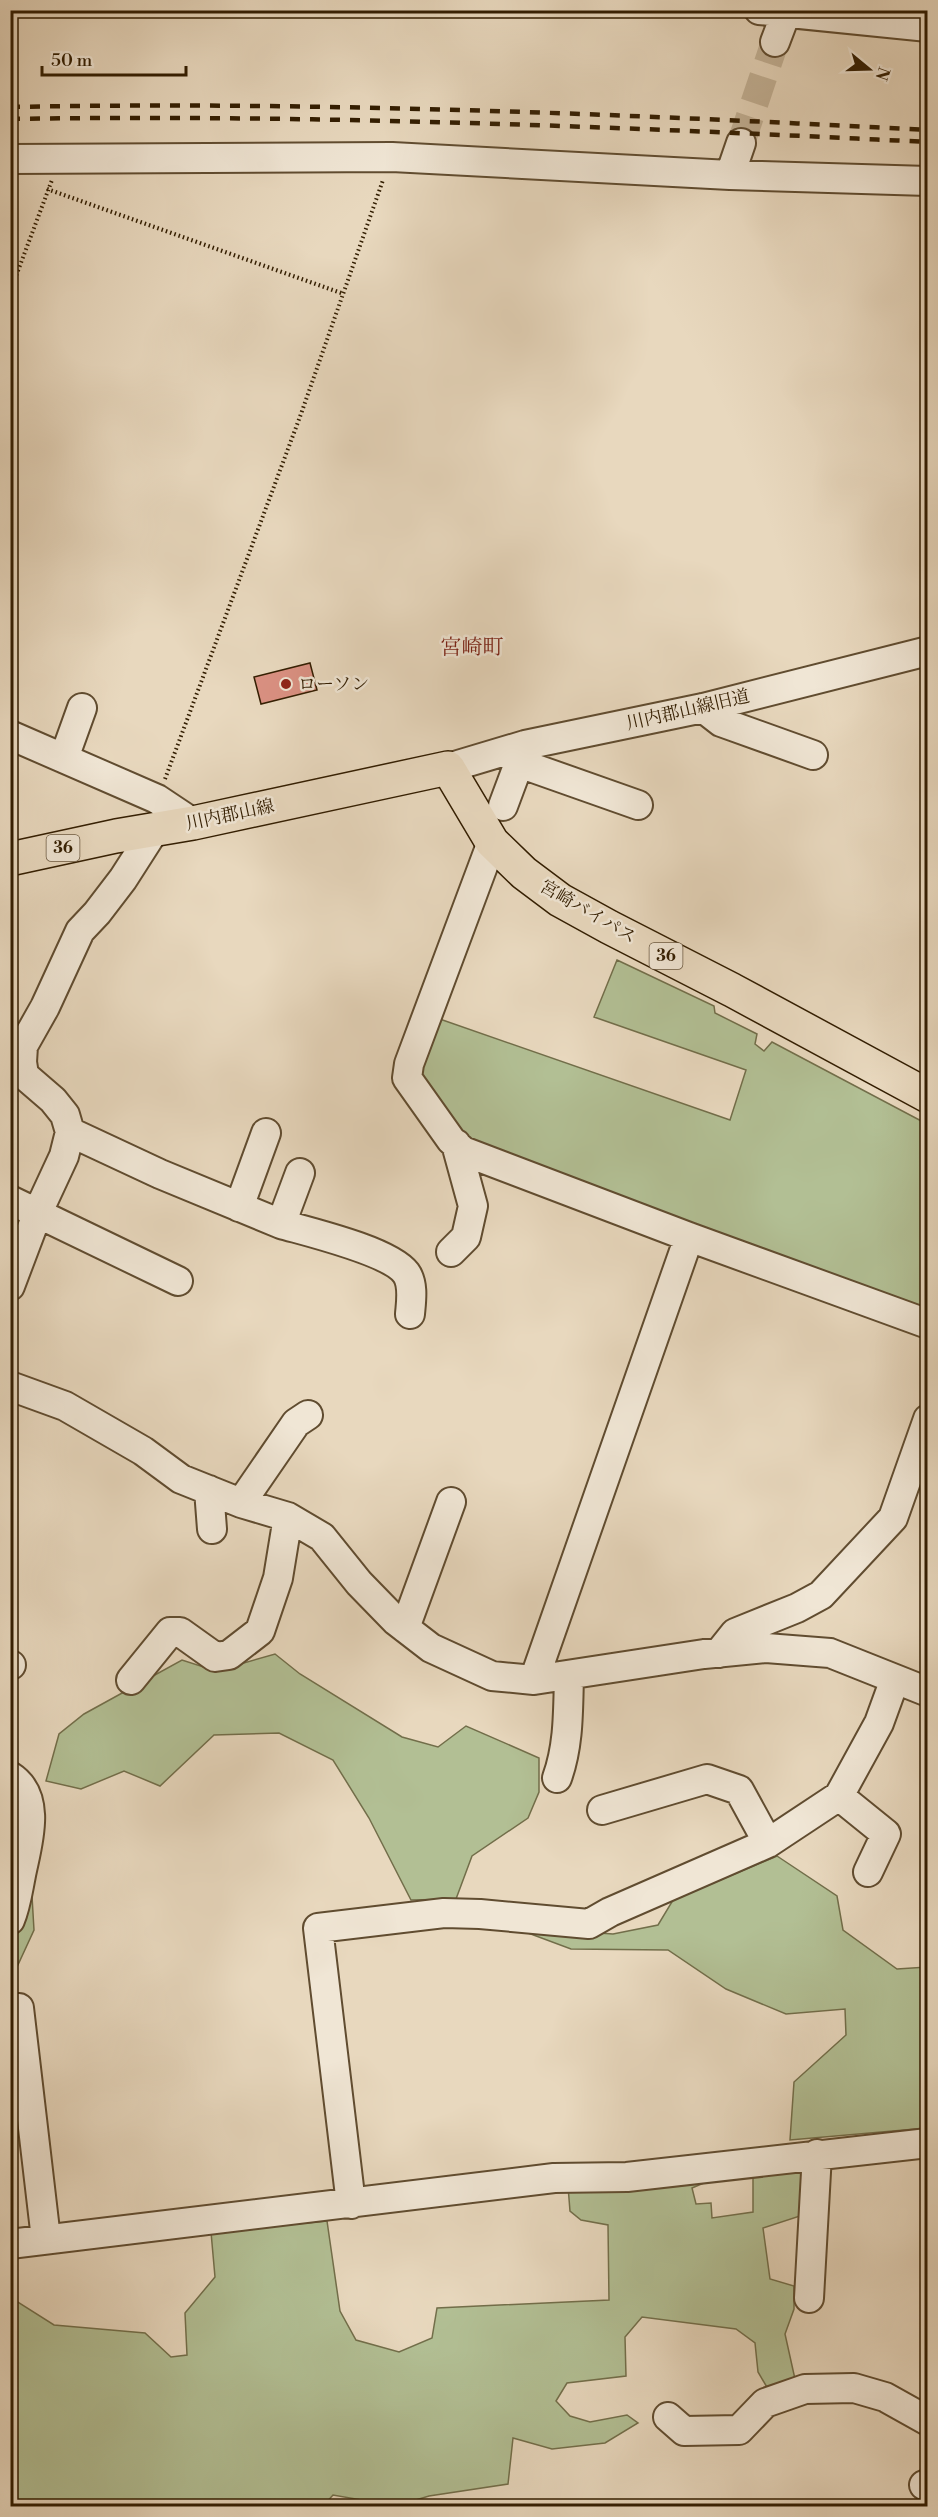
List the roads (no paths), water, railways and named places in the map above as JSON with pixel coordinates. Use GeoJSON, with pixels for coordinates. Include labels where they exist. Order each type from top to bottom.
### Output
{"type":"FeatureCollection","features":[{"type":"Feature","properties":{"kind":"main road","name":"川内郡山線"},"geometry":{"type":"LineString","coordinates":[[10,859],[156,814],[193,823],[448,768]]}},
{"type":"Feature","properties":{"kind":"main road","name":"宮崎バイパス"},"geometry":{"type":"LineString","coordinates":[[448,768],[492,842],[524,873],[560,900],[927,1096]]}},
{"type":"Feature","properties":{"kind":"street"},"geometry":{"type":"LineString","coordinates":[[775,42],[772,12],[927,27]]}},
{"type":"Feature","properties":{"kind":"street"},"geometry":{"type":"LineString","coordinates":[[730,175],[741,143]]}},
{"type":"Feature","properties":{"kind":"street"},"geometry":{"type":"LineString","coordinates":[[10,159],[392,157],[730,175],[927,181]]}},
{"type":"Feature","properties":{"kind":"street","name":"川内郡山線旧道"},"geometry":{"type":"LineString","coordinates":[[448,768],[522,754],[927,651]]}},
{"type":"Feature","properties":{"kind":"street"},"geometry":{"type":"LineString","coordinates":[[64,758],[82,708]]}},
{"type":"Feature","properties":{"kind":"street"},"geometry":{"type":"LineString","coordinates":[[704,708],[721,722],[813,755]]}},
{"type":"Feature","properties":{"kind":"street"},"geometry":{"type":"LineString","coordinates":[[10,735],[64,758],[156,814],[123,879],[80,931],[45,1007],[23,1046],[24,1075],[53,1100],[65,1115],[70,1132],[64,1156],[38,1212],[10,1286]]}},
{"type":"Feature","properties":{"kind":"street"},"geometry":{"type":"LineString","coordinates":[[503,806],[522,754],[638,804]]}},
{"type":"Feature","properties":{"kind":"street"},"geometry":{"type":"LineString","coordinates":[[492,842],[409,1064],[407,1078],[456,1144],[463,1151],[927,1324]]}},
{"type":"Feature","properties":{"kind":"street"},"geometry":{"type":"LineString","coordinates":[[70,1132],[160,1174],[281,1224],[367,1249],[388,1260],[406,1273],[412,1291],[410,1314]]}},
{"type":"Feature","properties":{"kind":"street"},"geometry":{"type":"LineString","coordinates":[[239,1207],[266,1132]]}},
{"type":"Feature","properties":{"kind":"street"},"geometry":{"type":"LineString","coordinates":[[451,1252],[466,1237],[472,1206],[456,1144]]}},
{"type":"Feature","properties":{"kind":"street"},"geometry":{"type":"LineString","coordinates":[[281,1224],[300,1173]]}},
{"type":"Feature","properties":{"kind":"street"},"geometry":{"type":"LineString","coordinates":[[10,1200],[178,1281]]}},
{"type":"Feature","properties":{"kind":"street"},"geometry":{"type":"LineString","coordinates":[[534,1680],[689,1237]]}},
{"type":"Feature","properties":{"kind":"street"},"geometry":{"type":"LineString","coordinates":[[10,1386],[65,1406],[143,1451],[181,1479],[241,1503],[288,1517],[322,1538],[359,1583],[405,1628],[431,1648],[492,1676],[534,1680],[766,1648],[830,1653],[927,1692]]}},
{"type":"Feature","properties":{"kind":"street"},"geometry":{"type":"LineString","coordinates":[[241,1503],[296,1423],[308,1415]]}},
{"type":"Feature","properties":{"kind":"street"},"geometry":{"type":"LineString","coordinates":[[719,1653],[735,1633],[797,1608],[821,1595],[893,1518],[927,1419]]}},
{"type":"Feature","properties":{"kind":"street"},"geometry":{"type":"LineString","coordinates":[[209,1490],[212,1529]]}},
{"type":"Feature","properties":{"kind":"street"},"geometry":{"type":"LineString","coordinates":[[405,1628],[451,1502]]}},
{"type":"Feature","properties":{"kind":"street"},"geometry":{"type":"LineString","coordinates":[[130,1680],[170,1632],[180,1632],[215,1657],[229,1655],[260,1631],[278,1578],[288,1517]]}},
{"type":"Feature","properties":{"kind":"street"},"geometry":{"type":"LineString","coordinates":[[557,1778],[563,1761],[567,1727],[569,1675]]}},
{"type":"Feature","properties":{"kind":"street"},"geometry":{"type":"LineString","coordinates":[[351,2204],[318,1928],[444,1913],[589,1924],[610,1912],[768,1843],[839,1796],[879,1723],[895,1679]]}},
{"type":"Feature","properties":{"kind":"street"},"geometry":{"type":"LineString","coordinates":[[10,1776],[18,1781],[28,1799],[31,1826],[19,1837],[10,1920]]}},
{"type":"Feature","properties":{"kind":"street"},"geometry":{"type":"LineString","coordinates":[[602,1810],[706,1779],[739,1790],[768,1843]]}},
{"type":"Feature","properties":{"kind":"street"},"geometry":{"type":"LineString","coordinates":[[839,1796],[886,1834],[868,1872]]}},
{"type":"Feature","properties":{"kind":"street"},"geometry":{"type":"LineString","coordinates":[[10,2009],[19,2008],[46,2239]]}},
{"type":"Feature","properties":{"kind":"street"},"geometry":{"type":"LineString","coordinates":[[10,2244],[554,2178],[627,2177],[927,2143]]}},
{"type":"Feature","properties":{"kind":"street"},"geometry":{"type":"LineString","coordinates":[[809,2298],[818,2154]]}},
{"type":"Feature","properties":{"kind":"street"},"geometry":{"type":"LineString","coordinates":[[668,2417],[684,2431],[739,2430],[765,2403],[805,2389],[854,2388],[885,2397],[927,2421]]}},
{"type":"Feature","properties":{"kind":"tunnel"},"geometry":{"type":"LineString","coordinates":[[741,143],[775,42]]}},
{"type":"Feature","properties":{"kind":"railway"},"geometry":{"type":"LineString","coordinates":[[10,107],[354,107],[928,130]]}},
{"type":"Feature","properties":{"kind":"railway"},"geometry":{"type":"LineString","coordinates":[[10,119],[354,120],[698,131],[928,142]]}},
{"type":"Feature","properties":{"kind":"place","name":"ローソン"},"geometry":{"type":"Point","coordinates":[286,684]}},
{"type":"Feature","properties":{"kind":"district","name":"宮崎町"},"geometry":{"type":"Point","coordinates":[472,648]}}]}
